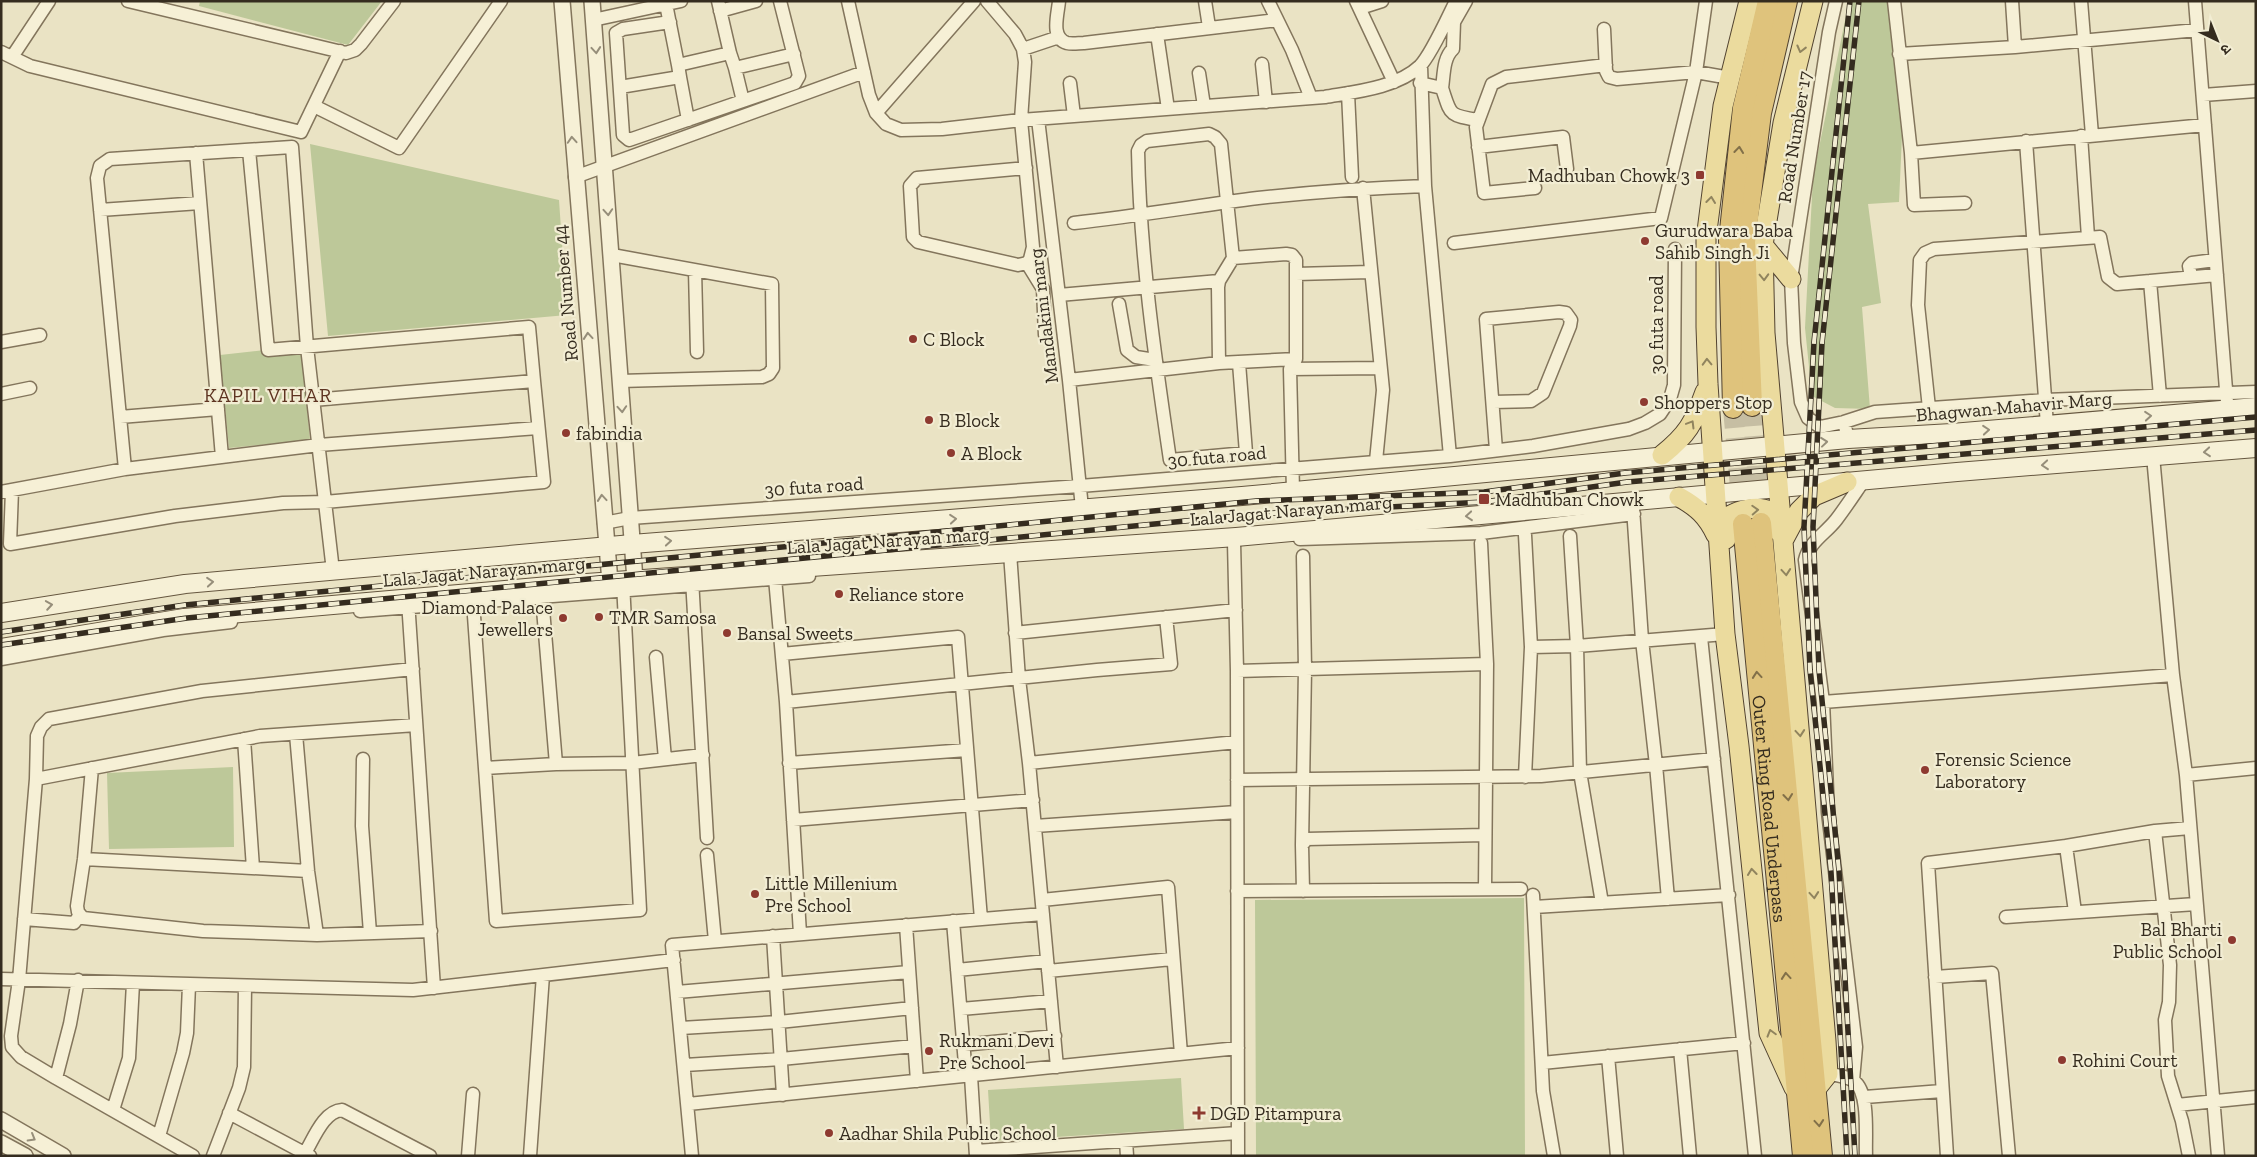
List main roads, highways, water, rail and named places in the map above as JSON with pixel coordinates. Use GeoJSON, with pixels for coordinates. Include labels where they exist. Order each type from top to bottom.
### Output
{"type":"FeatureCollection","features":[{"type":"Feature","properties":{"kind":"highway"},"geometry":{"type":"LineString","coordinates":[[1768,1],[1743,108],[1729,240],[1743,407],[1745,242],[1761,113],[1787,1]]}},
{"type":"Feature","properties":{"kind":"highway","name":"Outer Ring Road Underpass"},"geometry":{"type":"LineString","coordinates":[[1752,523],[1814,1086]]}},
{"type":"Feature","properties":{"kind":"highway"},"geometry":{"type":"LineString","coordinates":[[1802,1156],[1814,1086]]}},
{"type":"Feature","properties":{"kind":"highway"},"geometry":{"type":"LineString","coordinates":[[1814,1086],[1822,1156]]}},
{"type":"Feature","properties":{"kind":"main road"},"geometry":{"type":"LineString","coordinates":[[1749,1],[1723,106],[1706,239],[1706,327],[1712,451],[1725,634],[1739,746],[1769,1033],[1814,1086]]}},
{"type":"Feature","properties":{"kind":"main road"},"geometry":{"type":"LineString","coordinates":[[1813,1],[1783,123],[1763,245],[1765,332],[1783,541],[1814,1086]]}},
{"type":"Feature","properties":{"kind":"main road"},"geometry":{"type":"LineString","coordinates":[[1763,245],[1791,279]]}},
{"type":"Feature","properties":{"kind":"main road"},"geometry":{"type":"LineString","coordinates":[[1662,455],[1682,439],[1698,413],[1708,384]]}},
{"type":"Feature","properties":{"kind":"main road","name":"Bhagwan Mahavir Marg"},"geometry":{"type":"LineString","coordinates":[[1776,446],[1846,431],[2047,425],[2227,402],[2256,407]]}},
{"type":"Feature","properties":{"kind":"main road","name":"Lala Jagat Narayan marg"},"geometry":{"type":"LineString","coordinates":[[1,613],[185,584],[632,544],[1293,491],[1662,455],[1776,446]]}},
{"type":"Feature","properties":{"kind":"main road"},"geometry":{"type":"LineString","coordinates":[[1779,488],[2256,448]]}},
{"type":"Feature","properties":{"kind":"main road"},"geometry":{"type":"LineString","coordinates":[[1783,541],[1799,511],[1814,496],[1855,481]]}},
{"type":"Feature","properties":{"kind":"main road","name":"Lala Jagat Narayan marg"},"geometry":{"type":"LineString","coordinates":[[1,648],[184,618],[408,603],[622,583],[692,580],[1009,557],[1633,508],[1679,497],[1779,488]]}},
{"type":"Feature","properties":{"kind":"main road"},"geometry":{"type":"LineString","coordinates":[[1679,497],[1696,506],[1703,513],[1709,520],[1718,538]]}},
{"type":"Feature","properties":{"kind":"main road"},"geometry":{"type":"LineString","coordinates":[[1739,746],[1741,712],[1726,560],[1726,527],[1729,516],[1736,512],[1765,509],[1772,514],[1783,541]]}},
{"type":"Feature","properties":{"kind":"tunnel"},"geometry":{"type":"LineString","coordinates":[[1752,406],[1760,509]]}},
{"type":"Feature","properties":{"kind":"tunnel"},"geometry":{"type":"LineString","coordinates":[[1733,408],[1742,510]]}},
{"type":"Feature","properties":{"kind":"railway"},"geometry":{"type":"LineString","coordinates":[[1847,1156],[1831,872],[1810,670],[1804,527],[1814,342],[1850,1]]}},
{"type":"Feature","properties":{"kind":"railway"},"geometry":{"type":"LineString","coordinates":[[1855,1156],[1839,871],[1819,670],[1813,527],[1822,343],[1859,1]]}},
{"type":"Feature","properties":{"kind":"railway"},"geometry":{"type":"LineString","coordinates":[[1,632],[185,605],[1256,501],[1484,492],[1625,473],[2256,417]]}},
{"type":"Feature","properties":{"kind":"railway"},"geometry":{"type":"LineString","coordinates":[[1,645],[187,618],[1257,514],[1484,502],[1627,482],[2256,430]]}},
{"type":"Feature","properties":{"kind":"place","name":"Madhuban Chowk 3"},"geometry":{"type":"Point","coordinates":[1700,175]}},
{"type":"Feature","properties":{"kind":"place","name":"Gurudwara Baba Sahib Singh Ji"},"geometry":{"type":"Point","coordinates":[1645,241]}},
{"type":"Feature","properties":{"kind":"place","name":"C Block"},"geometry":{"type":"Point","coordinates":[913,339]}},
{"type":"Feature","properties":{"kind":"place","name":"Shoppers Stop"},"geometry":{"type":"Point","coordinates":[1644,402]}},
{"type":"Feature","properties":{"kind":"place","name":"B Block"},"geometry":{"type":"Point","coordinates":[929,420]}},
{"type":"Feature","properties":{"kind":"place","name":"fabindia"},"geometry":{"type":"Point","coordinates":[566,433]}},
{"type":"Feature","properties":{"kind":"place","name":"A Block"},"geometry":{"type":"Point","coordinates":[951,453]}},
{"type":"Feature","properties":{"kind":"place","name":"Madhuban Chowk"},"geometry":{"type":"Point","coordinates":[1484,499]}},
{"type":"Feature","properties":{"kind":"place","name":"Reliance store"},"geometry":{"type":"Point","coordinates":[839,594]}},
{"type":"Feature","properties":{"kind":"place","name":"TMR Samosa"},"geometry":{"type":"Point","coordinates":[599,617]}},
{"type":"Feature","properties":{"kind":"place","name":"Diamond Palace Jewellers"},"geometry":{"type":"Point","coordinates":[563,618]}},
{"type":"Feature","properties":{"kind":"place","name":"Bansal Sweets"},"geometry":{"type":"Point","coordinates":[727,633]}},
{"type":"Feature","properties":{"kind":"place","name":"Forensic Science Laboratory"},"geometry":{"type":"Point","coordinates":[1925,770]}},
{"type":"Feature","properties":{"kind":"place","name":"Little Millenium Pre School"},"geometry":{"type":"Point","coordinates":[755,894]}},
{"type":"Feature","properties":{"kind":"place","name":"Bal Bharti Public School"},"geometry":{"type":"Point","coordinates":[2232,940]}},
{"type":"Feature","properties":{"kind":"place","name":"Rukmani Devi Pre School"},"geometry":{"type":"Point","coordinates":[929,1051]}},
{"type":"Feature","properties":{"kind":"place","name":"Rohini Court"},"geometry":{"type":"Point","coordinates":[2062,1060]}},
{"type":"Feature","properties":{"kind":"place","name":"DGD Pitampura"},"geometry":{"type":"Point","coordinates":[1199,1113]}},
{"type":"Feature","properties":{"kind":"place","name":"Aadhar Shila Public School"},"geometry":{"type":"Point","coordinates":[829,1133]}},
{"type":"Feature","properties":{"kind":"district","name":"KAPIL VIHAR"},"geometry":{"type":"Point","coordinates":[268,395]}}]}
